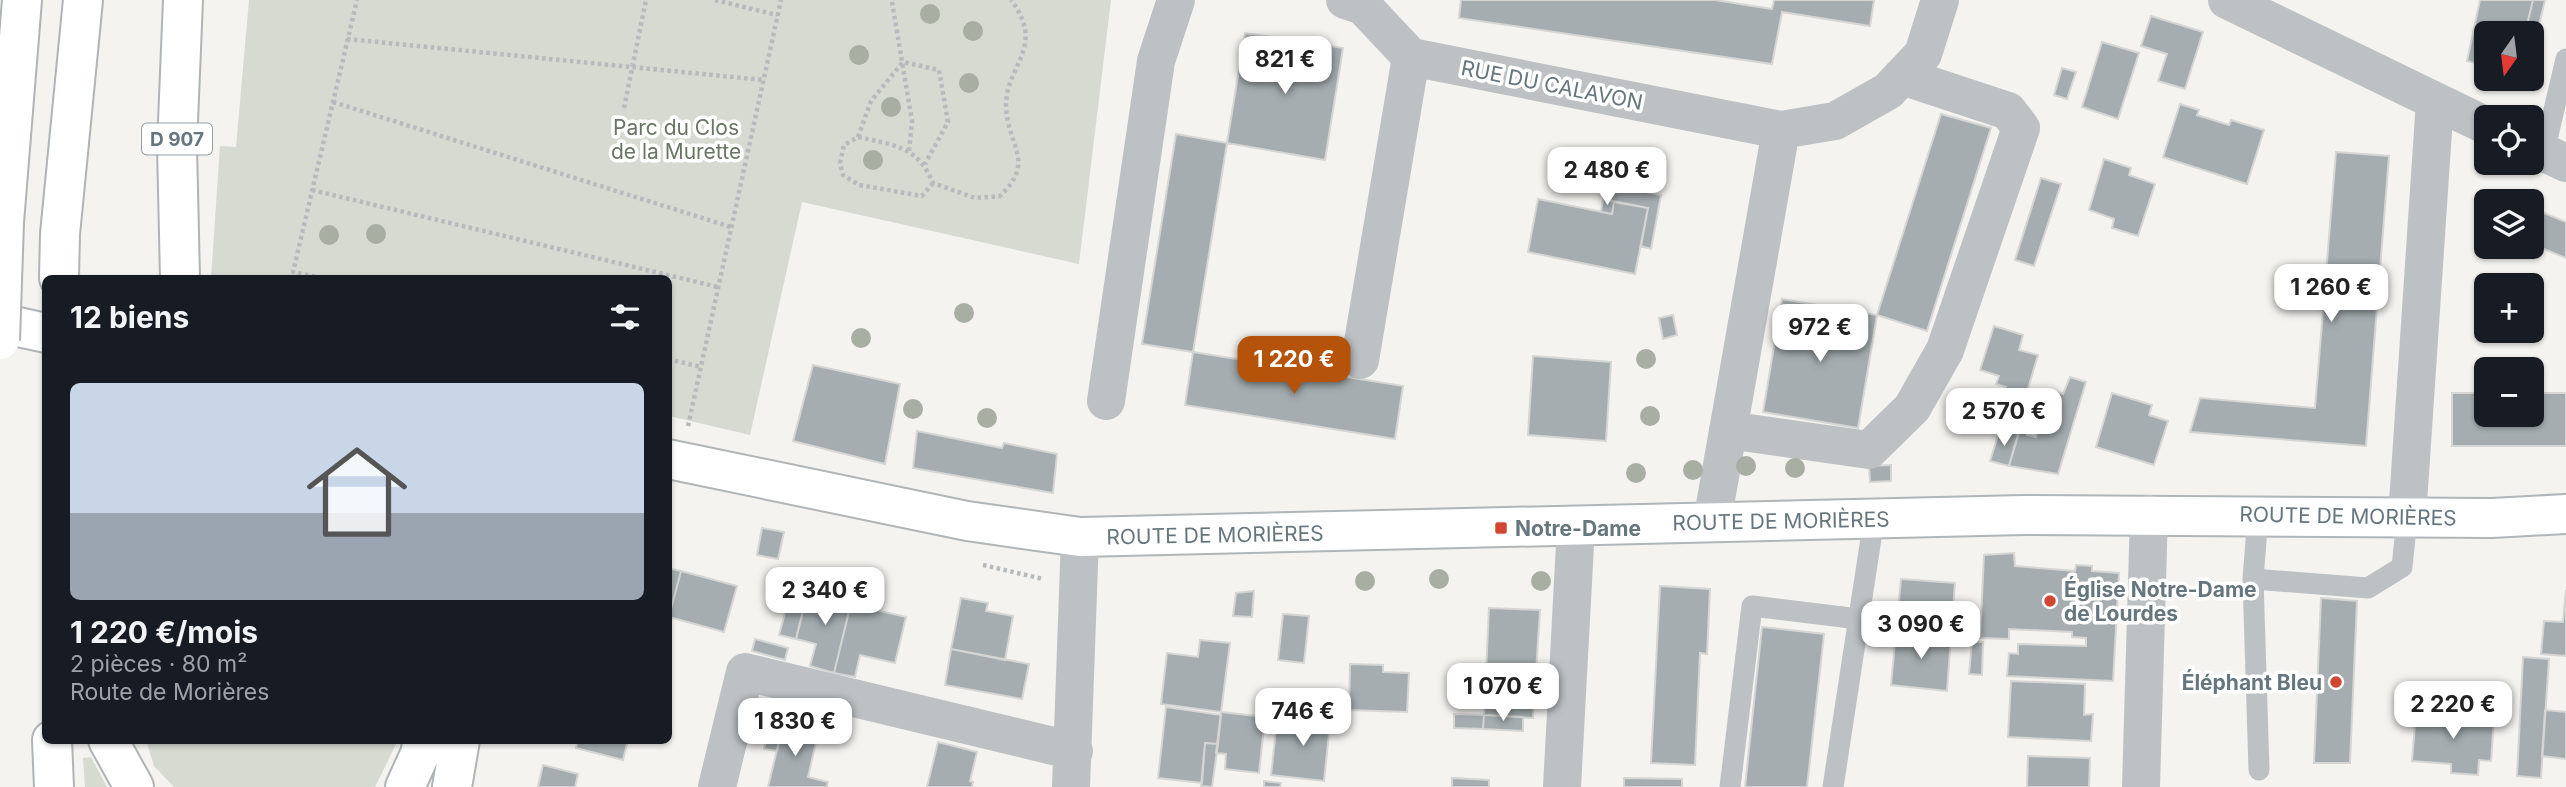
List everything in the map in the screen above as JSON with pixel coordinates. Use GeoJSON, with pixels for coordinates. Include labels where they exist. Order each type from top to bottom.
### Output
{"type":"FeatureCollection","features":[{"type":"Feature","properties":{"kind":"main road"},"geometry":{"type":"LineString","coordinates":[[0,340],[4,222],[22,0]]}},
{"type":"Feature","properties":{"kind":"main road"},"geometry":{"type":"LineString","coordinates":[[59,275],[60,234],[83,0]]}},
{"type":"Feature","properties":{"kind":"main road","name":"D 907"},"geometry":{"type":"LineString","coordinates":[[180,275],[177,146],[183,0]]}},
{"type":"Feature","properties":{"kind":"main road"},"geometry":{"type":"LineString","coordinates":[[0,323],[42,332]]}},
{"type":"Feature","properties":{"kind":"main road","name":"ROUTE DE MORIÈRES"},"geometry":{"type":"LineString","coordinates":[[678,445],[967,521],[1080,537],[2149,514],[2407,518],[2566,514]]}},
{"type":"Feature","properties":{"kind":"main road"},"geometry":{"type":"LineString","coordinates":[[52,744],[54,787]]}},
{"type":"Feature","properties":{"kind":"main road"},"geometry":{"type":"LineString","coordinates":[[110,744],[134,787]]}},
{"type":"Feature","properties":{"kind":"main road"},"geometry":{"type":"LineString","coordinates":[[405,787],[422,744]]}},
{"type":"Feature","properties":{"kind":"main road"},"geometry":{"type":"LineString","coordinates":[[452,787],[459,744]]}},
{"type":"Feature","properties":{"kind":"street"},"geometry":{"type":"LineString","coordinates":[[1106,401],[1156,61],[1176,0]]}},
{"type":"Feature","properties":{"kind":"street"},"geometry":{"type":"LineString","coordinates":[[1345,0],[1363,6],[1411,57],[1360,360]]}},
{"type":"Feature","properties":{"kind":"street"},"geometry":{"type":"LineString","coordinates":[[1712,522],[1781,130],[1835,121],[1888,91],[1923,54],[1940,0]]}},
{"type":"Feature","properties":{"kind":"street"},"geometry":{"type":"LineString","coordinates":[[2227,0],[2474,120]]}},
{"type":"Feature","properties":{"kind":"street","name":"RUE DU CALAVON"},"geometry":{"type":"LineString","coordinates":[[1411,57],[1781,130]]}},
{"type":"Feature","properties":{"kind":"street"},"geometry":{"type":"LineString","coordinates":[[1728,430],[1869,450],[1912,408],[1945,350],[2021,128],[2008,111],[1902,76]]}},
{"type":"Feature","properties":{"kind":"street"},"geometry":{"type":"LineString","coordinates":[[2407,518],[2435,101]]}},
{"type":"Feature","properties":{"kind":"street"},"geometry":{"type":"LineString","coordinates":[[2141,787],[2149,514]]}},
{"type":"Feature","properties":{"kind":"street"},"geometry":{"type":"LineString","coordinates":[[1562,787],[1576,526]]}},
{"type":"Feature","properties":{"kind":"street"},"geometry":{"type":"LineString","coordinates":[[717,787],[745,672],[1072,769],[1080,537]]}},
{"type":"Feature","properties":{"kind":"lane"},"geometry":{"type":"LineString","coordinates":[[2547,154],[2566,59]]}},
{"type":"Feature","properties":{"kind":"lane"},"geometry":{"type":"LineString","coordinates":[[2258,515],[2253,579],[2259,770]]}},
{"type":"Feature","properties":{"kind":"lane"},"geometry":{"type":"LineString","coordinates":[[2253,579],[2368,588],[2402,567],[2407,518]]}},
{"type":"Feature","properties":{"kind":"lane"},"geometry":{"type":"LineString","coordinates":[[1833,787],[1874,519]]}},
{"type":"Feature","properties":{"kind":"lane"},"geometry":{"type":"LineString","coordinates":[[1730,787],[1752,606],[1859,619]]}},
{"type":"Feature","properties":{"kind":"path"},"geometry":{"type":"LineString","coordinates":[[310,275],[293,271],[356,0]]}},
{"type":"Feature","properties":{"kind":"path"},"geometry":{"type":"LineString","coordinates":[[624,108],[646,0]]}},
{"type":"Feature","properties":{"kind":"path"},"geometry":{"type":"LineString","coordinates":[[715,0],[777,15]]}},
{"type":"Feature","properties":{"kind":"path"},"geometry":{"type":"LineString","coordinates":[[678,445],[701,367],[781,0]]}},
{"type":"Feature","properties":{"kind":"path"},"geometry":{"type":"LineString","coordinates":[[883,0],[893,1],[912,121],[909,151]]}},
{"type":"Feature","properties":{"kind":"path"},"geometry":{"type":"LineString","coordinates":[[858,136],[909,151],[925,164],[933,183],[975,198],[1000,196],[1013,184],[1021,163],[1006,108],[1009,88],[1023,59],[1026,42],[1022,18],[1011,0]]}},
{"type":"Feature","properties":{"kind":"path"},"geometry":{"type":"LineString","coordinates":[[347,39],[763,80]]}},
{"type":"Feature","properties":{"kind":"path"},"geometry":{"type":"LineString","coordinates":[[903,62],[870,101],[858,136],[844,145],[840,163],[843,175],[859,185],[922,196],[933,183]]}},
{"type":"Feature","properties":{"kind":"path"},"geometry":{"type":"LineString","coordinates":[[903,62],[939,69],[948,122],[925,164]]}},
{"type":"Feature","properties":{"kind":"path"},"geometry":{"type":"LineString","coordinates":[[333,102],[731,227]]}},
{"type":"Feature","properties":{"kind":"path"},"geometry":{"type":"LineString","coordinates":[[312,190],[668,275]]}},
{"type":"Feature","properties":{"kind":"path"},"geometry":{"type":"LineString","coordinates":[[672,276],[718,287]]}},
{"type":"Feature","properties":{"kind":"path"},"geometry":{"type":"LineString","coordinates":[[672,360],[701,367]]}},
{"type":"Feature","properties":{"kind":"green space","name":"Parc du Clos de la Murette"},"geometry":{"type":"Polygon","coordinates":[[[249,0],[1111,0],[1079,264],[802,202],[750,435],[672,417],[672,275],[211,275],[220,146],[236,147],[249,0]]]}},
{"type":"Feature","properties":{"kind":"green space"},"geometry":{"type":"Polygon","coordinates":[[[147,744],[396,744],[375,787],[174,787],[154,766],[147,744]]]}},
{"type":"Feature","properties":{"kind":"green space"},"geometry":{"type":"Polygon","coordinates":[[[91,757],[107,787],[85,787],[83,758],[91,757]]]}},
{"type":"Feature","properties":{"kind":"building"},"geometry":{"type":"Polygon","coordinates":[[[1461,0],[1715,0],[1772,9],[1774,0],[1874,0],[1870,26],[1782,12],[1772,64],[1459,18],[1461,0]]]}},
{"type":"Feature","properties":{"kind":"building"},"geometry":{"type":"Polygon","coordinates":[[[2480,0],[2533,0],[2528,21],[2476,21],[2480,0]]]}},
{"type":"Feature","properties":{"kind":"building"},"geometry":{"type":"Polygon","coordinates":[[[2533,0],[2545,0],[2540,21],[2528,21],[2533,0]]]}},
{"type":"Feature","properties":{"kind":"building"},"geometry":{"type":"Polygon","coordinates":[[[2151,16],[2203,32],[2185,89],[2158,81],[2167,54],[2141,46],[2151,16]]]}},
{"type":"Feature","properties":{"kind":"building"},"geometry":{"type":"Polygon","coordinates":[[[2474,28],[2474,63],[2467,61],[2474,28]]]}},
{"type":"Feature","properties":{"kind":"building"},"geometry":{"type":"Polygon","coordinates":[[[1245,33],[1343,48],[1325,160],[1227,143],[1245,33]]]}},
{"type":"Feature","properties":{"kind":"building"},"geometry":{"type":"Polygon","coordinates":[[[2102,42],[2139,53],[2118,119],[2082,107],[2102,42]]]}},
{"type":"Feature","properties":{"kind":"building"},"geometry":{"type":"Polygon","coordinates":[[[2062,68],[2076,72],[2067,99],[2054,95],[2062,68]]]}},
{"type":"Feature","properties":{"kind":"building"},"geometry":{"type":"Polygon","coordinates":[[[2180,104],[2199,110],[2197,115],[2229,125],[2231,120],[2264,130],[2247,184],[2163,157],[2180,104]]]}},
{"type":"Feature","properties":{"kind":"building"},"geometry":{"type":"Polygon","coordinates":[[[1941,114],[1991,128],[1927,331],[1877,315],[1941,114]]]}},
{"type":"Feature","properties":{"kind":"building"},"geometry":{"type":"Polygon","coordinates":[[[1176,134],[1227,143],[1193,352],[1142,344],[1176,134]]]}},
{"type":"Feature","properties":{"kind":"building"},"geometry":{"type":"Polygon","coordinates":[[[2336,152],[2389,156],[2366,446],[2190,432],[2200,398],[2315,408],[2336,152]]]}},
{"type":"Feature","properties":{"kind":"building"},"geometry":{"type":"Polygon","coordinates":[[[2104,159],[2131,168],[2129,175],[2155,184],[2138,236],[2112,228],[2114,219],[2089,210],[2104,159]]]}},
{"type":"Feature","properties":{"kind":"building"},"geometry":{"type":"Polygon","coordinates":[[[2041,178],[2061,184],[2034,266],[2015,260],[2041,178]]]}},
{"type":"Feature","properties":{"kind":"building"},"geometry":{"type":"Polygon","coordinates":[[[1606,184],[1661,195],[1651,249],[1641,246],[1648,208],[1603,199],[1606,184]]]}},
{"type":"Feature","properties":{"kind":"building"},"geometry":{"type":"Polygon","coordinates":[[[1538,199],[1612,214],[1614,202],[1648,208],[1635,274],[1528,252],[1538,199]]]}},
{"type":"Feature","properties":{"kind":"building"},"geometry":{"type":"Polygon","coordinates":[[[1603,199],[1614,202],[1612,214],[1601,212],[1603,199]]]}},
{"type":"Feature","properties":{"kind":"building"},"geometry":{"type":"Polygon","coordinates":[[[2544,213],[2566,222],[2566,258],[2544,249],[2544,213]]]}},
{"type":"Feature","properties":{"kind":"building"},"geometry":{"type":"Polygon","coordinates":[[[1782,299],[1877,315],[1858,428],[1763,412],[1782,299]]]}},
{"type":"Feature","properties":{"kind":"building"},"geometry":{"type":"Polygon","coordinates":[[[1673,315],[1677,335],[1663,339],[1659,318],[1673,315]]]}},
{"type":"Feature","properties":{"kind":"building"},"geometry":{"type":"Polygon","coordinates":[[[1994,326],[2023,335],[2019,350],[2038,355],[2024,402],[2003,397],[2006,387],[1996,384],[1999,376],[1980,370],[1994,326]]]}},
{"type":"Feature","properties":{"kind":"building"},"geometry":{"type":"Polygon","coordinates":[[[1193,352],[1403,386],[1395,439],[1185,405],[1193,352]]]}},
{"type":"Feature","properties":{"kind":"building"},"geometry":{"type":"Polygon","coordinates":[[[1533,356],[1611,362],[1606,441],[1528,435],[1533,356]]]}},
{"type":"Feature","properties":{"kind":"building"},"geometry":{"type":"Polygon","coordinates":[[[813,365],[900,384],[885,464],[793,441],[813,365]]]}},
{"type":"Feature","properties":{"kind":"building"},"geometry":{"type":"Polygon","coordinates":[[[2070,377],[2086,382],[2058,474],[2009,466],[2021,426],[2029,428],[2027,435],[2036,437],[2053,391],[2063,394],[2070,377]]]}},
{"type":"Feature","properties":{"kind":"building"},"geometry":{"type":"Polygon","coordinates":[[[2112,393],[2152,405],[2149,415],[2168,421],[2154,465],[2096,447],[2112,393]]]}},
{"type":"Feature","properties":{"kind":"building"},"geometry":{"type":"Polygon","coordinates":[[[2452,393],[2474,393],[2474,427],[2544,427],[2544,393],[2566,393],[2566,446],[2452,446],[2452,393]]]}},
{"type":"Feature","properties":{"kind":"building"},"geometry":{"type":"Polygon","coordinates":[[[2000,429],[2018,434],[2009,466],[1990,461],[2000,429]]]}},
{"type":"Feature","properties":{"kind":"building"},"geometry":{"type":"Polygon","coordinates":[[[917,431],[1002,448],[1004,443],[1057,454],[1053,493],[913,468],[917,431]]]}},
{"type":"Feature","properties":{"kind":"building"},"geometry":{"type":"Polygon","coordinates":[[[1891,465],[1891,481],[1870,482],[1869,466],[1891,465]]]}},
{"type":"Feature","properties":{"kind":"building"},"geometry":{"type":"Polygon","coordinates":[[[762,528],[784,532],[778,559],[757,555],[762,528]]]}},
{"type":"Feature","properties":{"kind":"building","name":"Église Notre-Dame de Lourdes"},"geometry":{"type":"Polygon","coordinates":[[[2014,553],[2015,566],[2075,571],[2076,565],[2092,566],[2092,571],[2119,573],[2113,681],[2007,676],[2009,653],[2018,654],[2018,644],[2086,646],[2086,638],[2072,637],[2072,632],[2009,629],[2009,639],[1980,638],[1984,555],[2014,553]]]}},
{"type":"Feature","properties":{"kind":"building"},"geometry":{"type":"Polygon","coordinates":[[[672,569],[681,571],[672,606],[672,569]]]}},
{"type":"Feature","properties":{"kind":"building"},"geometry":{"type":"Polygon","coordinates":[[[681,571],[737,586],[724,632],[672,618],[672,606],[681,571]]]}},
{"type":"Feature","properties":{"kind":"building"},"geometry":{"type":"Polygon","coordinates":[[[1901,579],[1955,583],[1951,637],[1896,632],[1901,579]]]}},
{"type":"Feature","properties":{"kind":"building"},"geometry":{"type":"Polygon","coordinates":[[[810,584],[828,589],[826,597],[808,592],[810,584]]]}},
{"type":"Feature","properties":{"kind":"building"},"geometry":{"type":"Polygon","coordinates":[[[1660,586],[1710,589],[1707,654],[1700,653],[1695,765],[1651,763],[1660,586]]]}},
{"type":"Feature","properties":{"kind":"building"},"geometry":{"type":"Polygon","coordinates":[[[828,589],[853,595],[834,673],[810,666],[816,644],[796,639],[808,592],[826,597],[828,589]]]}},
{"type":"Feature","properties":{"kind":"building"},"geometry":{"type":"Polygon","coordinates":[[[2566,590],[2566,656],[2541,654],[2544,621],[2563,622],[2566,590]]]}},
{"type":"Feature","properties":{"kind":"building"},"geometry":{"type":"Polygon","coordinates":[[[1254,591],[1252,617],[1233,616],[1236,593],[1254,591]]]}},
{"type":"Feature","properties":{"kind":"building"},"geometry":{"type":"Polygon","coordinates":[[[853,595],[878,601],[876,610],[906,617],[895,663],[860,655],[855,677],[834,673],[853,595]]]}},
{"type":"Feature","properties":{"kind":"building"},"geometry":{"type":"Polygon","coordinates":[[[961,598],[988,603],[986,611],[1013,616],[1005,660],[951,649],[961,598]]]}},
{"type":"Feature","properties":{"kind":"building","name":"Éléphant Bleu"},"geometry":{"type":"Polygon","coordinates":[[[2321,598],[2357,601],[2350,763],[2314,763],[2321,598]]]}},
{"type":"Feature","properties":{"kind":"building"},"geometry":{"type":"Polygon","coordinates":[[[787,606],[803,610],[796,639],[779,635],[787,606]]]}},
{"type":"Feature","properties":{"kind":"building"},"geometry":{"type":"Polygon","coordinates":[[[1489,608],[1540,610],[1533,718],[1484,715],[1489,608]]]}},
{"type":"Feature","properties":{"kind":"building"},"geometry":{"type":"Polygon","coordinates":[[[1283,614],[1309,616],[1304,663],[1278,660],[1283,614]]]}},
{"type":"Feature","properties":{"kind":"building"},"geometry":{"type":"Polygon","coordinates":[[[1762,627],[1824,634],[1807,787],[1745,787],[1762,627]]]}},
{"type":"Feature","properties":{"kind":"building"},"geometry":{"type":"Polygon","coordinates":[[[1896,632],[1951,637],[1947,691],[1891,685],[1896,632]]]}},
{"type":"Feature","properties":{"kind":"building"},"geometry":{"type":"Polygon","coordinates":[[[755,639],[788,648],[785,660],[752,651],[755,639]]]}},
{"type":"Feature","properties":{"kind":"building"},"geometry":{"type":"Polygon","coordinates":[[[1200,640],[1230,643],[1221,712],[1161,704],[1167,653],[1198,657],[1200,640]]]}},
{"type":"Feature","properties":{"kind":"building"},"geometry":{"type":"Polygon","coordinates":[[[1972,642],[1983,642],[1982,675],[1969,674],[1972,642]]]}},
{"type":"Feature","properties":{"kind":"building"},"geometry":{"type":"Polygon","coordinates":[[[951,649],[1029,664],[1022,699],[945,685],[951,649]]]}},
{"type":"Feature","properties":{"kind":"building"},"geometry":{"type":"Polygon","coordinates":[[[2523,657],[2549,659],[2541,778],[2517,776],[2523,657]]]}},
{"type":"Feature","properties":{"kind":"building"},"geometry":{"type":"Polygon","coordinates":[[[1350,664],[1383,665],[1383,672],[1409,673],[1407,712],[1349,710],[1350,664]]]}},
{"type":"Feature","properties":{"kind":"building"},"geometry":{"type":"Polygon","coordinates":[[[2011,681],[2085,684],[2084,715],[2093,714],[2091,741],[2008,737],[2011,681]]]}},
{"type":"Feature","properties":{"kind":"building"},"geometry":{"type":"Polygon","coordinates":[[[1166,707],[1221,715],[1218,744],[1205,743],[1202,783],[1158,778],[1166,707]]]}},
{"type":"Feature","properties":{"kind":"building"},"geometry":{"type":"Polygon","coordinates":[[[1297,710],[1331,714],[1324,781],[1271,775],[1276,730],[1294,733],[1297,710]]]}},
{"type":"Feature","properties":{"kind":"building"},"geometry":{"type":"Polygon","coordinates":[[[2545,710],[2566,712],[2566,759],[2542,756],[2545,710]]]}},
{"type":"Feature","properties":{"kind":"building"},"geometry":{"type":"Polygon","coordinates":[[[1221,712],[1265,717],[1259,773],[1225,769],[1226,754],[1216,753],[1221,712]]]}},
{"type":"Feature","properties":{"kind":"building"},"geometry":{"type":"Polygon","coordinates":[[[2416,713],[2494,719],[2491,761],[2479,760],[2478,775],[2451,773],[2451,764],[2412,761],[2416,713]]]}},
{"type":"Feature","properties":{"kind":"building"},"geometry":{"type":"Polygon","coordinates":[[[1454,714],[1484,715],[1483,729],[1454,728],[1454,714]]]}},
{"type":"Feature","properties":{"kind":"building"},"geometry":{"type":"Polygon","coordinates":[[[1484,715],[1523,717],[1523,731],[1483,729],[1484,715]]]}},
{"type":"Feature","properties":{"kind":"building"},"geometry":{"type":"Polygon","coordinates":[[[772,718],[784,721],[777,751],[764,749],[772,718]]]}},
{"type":"Feature","properties":{"kind":"building"},"geometry":{"type":"Polygon","coordinates":[[[784,721],[819,729],[808,777],[828,782],[827,787],[768,787],[784,721]]]}},
{"type":"Feature","properties":{"kind":"building"},"geometry":{"type":"Polygon","coordinates":[[[938,742],[977,752],[970,781],[973,782],[972,787],[927,787],[938,742]]]}},
{"type":"Feature","properties":{"kind":"building"},"geometry":{"type":"Polygon","coordinates":[[[1205,743],[1218,744],[1212,787],[1201,786],[1205,743]]]}},
{"type":"Feature","properties":{"kind":"building"},"geometry":{"type":"Polygon","coordinates":[[[577,744],[627,744],[623,760],[576,748],[577,744]]]}},
{"type":"Feature","properties":{"kind":"building"},"geometry":{"type":"Polygon","coordinates":[[[2028,756],[2090,758],[2089,787],[2027,787],[2028,756]]]}},
{"type":"Feature","properties":{"kind":"building"},"geometry":{"type":"Polygon","coordinates":[[[543,765],[578,774],[575,787],[538,787],[543,765]]]}},
{"type":"Feature","properties":{"kind":"building"},"geometry":{"type":"Polygon","coordinates":[[[1452,778],[1489,780],[1489,787],[1452,787],[1452,778]]]}},
{"type":"Feature","properties":{"kind":"building"},"geometry":{"type":"Polygon","coordinates":[[[1624,778],[1682,779],[1682,787],[1624,787],[1624,778]]]}},
{"type":"Feature","properties":{"kind":"building"},"geometry":{"type":"Polygon","coordinates":[[[1264,781],[1281,783],[1280,787],[1264,787],[1264,781]]]}},
{"type":"Feature","properties":{"kind":"place","name":"Notre-Dame"},"geometry":{"type":"Point","coordinates":[1501,528]}},
{"type":"Feature","properties":{"kind":"place","name":"Église Notre-Dame de Lourdes"},"geometry":{"type":"Point","coordinates":[2050,601]}},
{"type":"Feature","properties":{"kind":"place","name":"Éléphant Bleu"},"geometry":{"type":"Point","coordinates":[2336,682]}}]}
